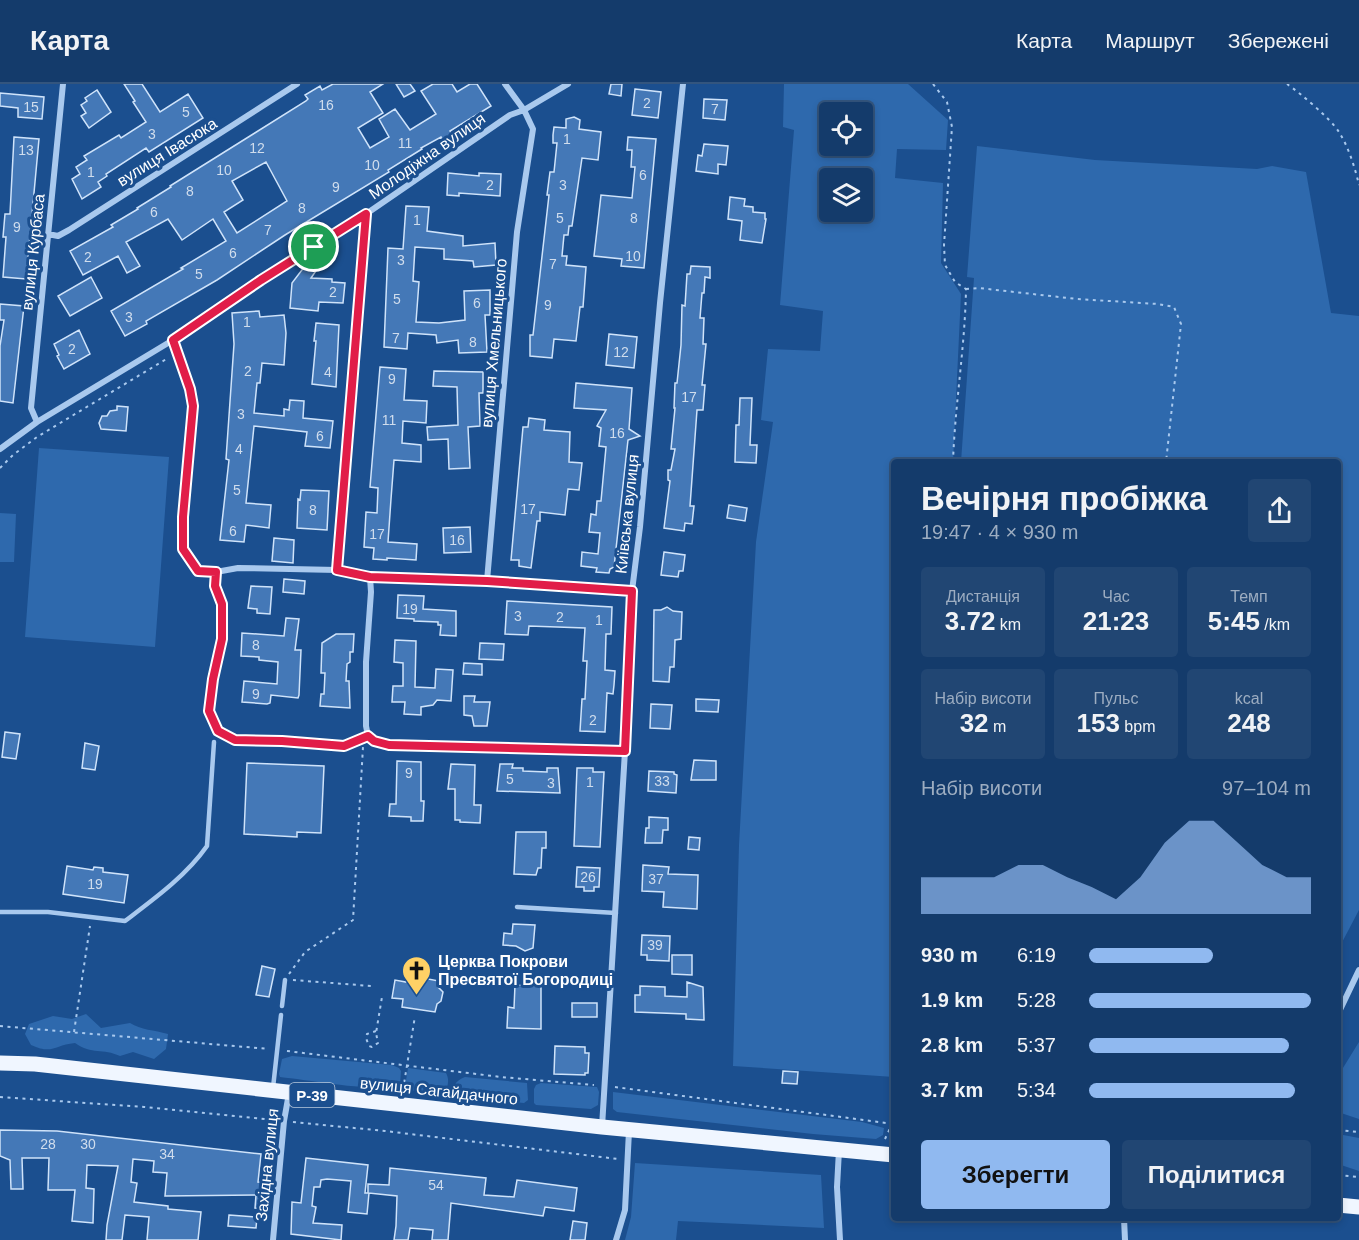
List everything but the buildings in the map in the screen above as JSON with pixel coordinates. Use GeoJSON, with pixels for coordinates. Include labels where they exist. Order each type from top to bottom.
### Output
{"type":"FeatureCollection","features":[{"type":"Feature","properties":{"kind":"main road","name":"вулиця Сагайдачного"},"geometry":{"type":"LineString","coordinates":[[0,1063],[35,1064],[627,1130]]}},
{"type":"Feature","properties":{"kind":"main road","name":"Р-39"},"geometry":{"type":"LineString","coordinates":[[627,1130],[888,1154]]}},
{"type":"Feature","properties":{"kind":"main road"},"geometry":{"type":"LineString","coordinates":[[1341,1205],[1359,1207]]}},
{"type":"Feature","properties":{"kind":"street","name":"вулиця Курбаса"},"geometry":{"type":"LineString","coordinates":[[36,422],[31,408],[63,84]]}},
{"type":"Feature","properties":{"kind":"street","name":"вулиця Івасюка"},"geometry":{"type":"LineString","coordinates":[[48,234],[58,236],[69,230],[297,84]]}},
{"type":"Feature","properties":{"kind":"street"},"geometry":{"type":"LineString","coordinates":[[505,84],[524,110]]}},
{"type":"Feature","properties":{"kind":"street","name":"Молодіжна вулиця"},"geometry":{"type":"LineString","coordinates":[[0,449],[36,422],[173,340],[261,280],[366,214],[510,115],[524,110],[568,84]]}},
{"type":"Feature","properties":{"kind":"street","name":"Київська вулиця"},"geometry":{"type":"LineString","coordinates":[[602,1127],[616,913],[632,591],[683,84]]}},
{"type":"Feature","properties":{"kind":"street","name":"вулиця Хмельницького"},"geometry":{"type":"LineString","coordinates":[[487,581],[517,232],[533,129],[524,110]]}},
{"type":"Feature","properties":{"kind":"street"},"geometry":{"type":"LineString","coordinates":[[337,570],[366,214]]}},
{"type":"Feature","properties":{"kind":"street"},"geometry":{"type":"LineString","coordinates":[[173,340],[190,389],[193,406],[183,517],[183,549],[198,571],[216,572],[238,568],[337,570],[370,577],[487,581],[632,591]]}},
{"type":"Feature","properties":{"kind":"street"},"geometry":{"type":"LineString","coordinates":[[209,711],[222,639],[222,604],[215,586],[216,572]]}},
{"type":"Feature","properties":{"kind":"street"},"geometry":{"type":"LineString","coordinates":[[370,577],[366,726],[368,736],[374,741],[389,745],[625,751]]}},
{"type":"Feature","properties":{"kind":"street"},"geometry":{"type":"LineString","coordinates":[[1341,1008],[1359,970]]}},
{"type":"Feature","properties":{"kind":"street","name":"Західна вулиця"},"geometry":{"type":"LineString","coordinates":[[273,1240],[284,1121],[289,1092]]}},
{"type":"Feature","properties":{"kind":"street"},"geometry":{"type":"LineString","coordinates":[[616,1240],[625,1210],[627,1130]]}},
{"type":"Feature","properties":{"kind":"street"},"geometry":{"type":"LineString","coordinates":[[839,1149],[837,1187],[840,1240]]}},
{"type":"Feature","properties":{"kind":"street"},"geometry":{"type":"LineString","coordinates":[[1124,1221],[1125,1240]]}},
{"type":"Feature","properties":{"kind":"lane"},"geometry":{"type":"LineString","coordinates":[[209,711],[218,731],[235,740],[344,746],[368,736]]}},
{"type":"Feature","properties":{"kind":"lane"},"geometry":{"type":"LineString","coordinates":[[0,912],[48,912],[125,921],[162,892],[200,856],[207,846],[214,742]]}},
{"type":"Feature","properties":{"kind":"lane"},"geometry":{"type":"LineString","coordinates":[[518,907],[616,913]]}},
{"type":"Feature","properties":{"kind":"lane"},"geometry":{"type":"LineString","coordinates":[[282,1006],[285,980]]}},
{"type":"Feature","properties":{"kind":"lane"},"geometry":{"type":"LineString","coordinates":[[272,1090],[281,1015]]}},
{"type":"Feature","properties":{"kind":"path"},"geometry":{"type":"LineString","coordinates":[[933,84],[947,102],[952,127],[944,245],[945,265],[956,282],[966,289],[979,288],[1077,299],[1158,304],[1174,308],[1180,324],[1166,459]]}},
{"type":"Feature","properties":{"kind":"path"},"geometry":{"type":"LineString","coordinates":[[1287,84],[1300,93],[1338,131],[1359,185]]}},
{"type":"Feature","properties":{"kind":"path"},"geometry":{"type":"LineString","coordinates":[[953,459],[954,421],[966,289]]}},
{"type":"Feature","properties":{"kind":"path"},"geometry":{"type":"LineString","coordinates":[[0,468],[37,437],[178,352]]}},
{"type":"Feature","properties":{"kind":"path"},"geometry":{"type":"LineString","coordinates":[[285,980],[305,952],[353,920],[363,747],[368,736]]}},
{"type":"Feature","properties":{"kind":"path"},"geometry":{"type":"LineString","coordinates":[[74,1032],[91,917]]}},
{"type":"Feature","properties":{"kind":"path"},"geometry":{"type":"LineString","coordinates":[[285,980],[371,986]]}},
{"type":"Feature","properties":{"kind":"path"},"geometry":{"type":"LineString","coordinates":[[376,1031],[367,1034],[369,1046],[372,1047],[378,1043],[376,1031],[382,997]]}},
{"type":"Feature","properties":{"kind":"path"},"geometry":{"type":"LineString","coordinates":[[402,1105],[406,1064],[415,1016]]}},
{"type":"Feature","properties":{"kind":"path"},"geometry":{"type":"LineString","coordinates":[[0,1026],[277,1050],[406,1064],[501,1077],[605,1086],[891,1124]]}},
{"type":"Feature","properties":{"kind":"path"},"geometry":{"type":"LineString","coordinates":[[0,1097],[144,1107],[385,1131],[627,1160]]}},
{"type":"Feature","properties":{"kind":"path"},"geometry":{"type":"LineString","coordinates":[[888,1154],[885,1139],[891,1128]]}},
{"type":"Feature","properties":{"kind":"path"},"geometry":{"type":"LineString","coordinates":[[1341,1130],[1359,1132]]}},
{"type":"Feature","properties":{"kind":"path"},"geometry":{"type":"LineString","coordinates":[[1341,1175],[1359,1177]]}},
{"type":"Feature","properties":{"kind":"shaded area"},"geometry":{"type":"Polygon","coordinates":[[[784,84],[908,84],[948,120],[946,150],[897,149],[895,178],[943,183],[941,263],[961,294],[953,459],[891,459],[891,1077],[733,1066],[739,845],[756,542],[773,422],[761,420],[768,349],[820,351],[823,311],[780,305],[794,130],[783,127],[784,84]]]}},
{"type":"Feature","properties":{"kind":"shaded area"},"geometry":{"type":"Polygon","coordinates":[[[977,146],[1095,160],[1257,169],[1272,166],[1306,172],[1331,313],[1359,316],[1359,910],[1341,944],[1341,459],[961,459],[974,278],[967,277],[977,146]]]}},
{"type":"Feature","properties":{"kind":"shaded area"},"geometry":{"type":"Polygon","coordinates":[[[39,448],[169,457],[155,647],[25,637],[39,448]]]}},
{"type":"Feature","properties":{"kind":"shaded area"},"geometry":{"type":"Polygon","coordinates":[[[0,513],[16,514],[14,562],[0,562],[0,513]]]}},
{"type":"Feature","properties":{"kind":"shaded area"},"geometry":{"type":"Polygon","coordinates":[[[86,1014],[101,1028],[130,1023],[143,1029],[168,1034],[166,1049],[154,1059],[133,1052],[120,1056],[87,1049],[75,1043],[44,1049],[31,1045],[25,1034],[29,1024],[53,1016],[72,1019],[86,1014]]]}},
{"type":"Feature","properties":{"kind":"shaded area"},"geometry":{"type":"Polygon","coordinates":[[[1359,1042],[1359,1119],[1341,1113],[1341,1071],[1359,1042]]]}},
{"type":"Feature","properties":{"kind":"shaded area"},"geometry":{"type":"Polygon","coordinates":[[[292,1056],[392,1065],[401,1071],[400,1085],[378,1088],[361,1087],[280,1077],[282,1059],[292,1056]]]}},
{"type":"Feature","properties":{"kind":"shaded area"},"geometry":{"type":"Polygon","coordinates":[[[408,1068],[446,1073],[448,1081],[445,1092],[439,1095],[409,1090],[405,1087],[408,1068]]]}},
{"type":"Feature","properties":{"kind":"shaded area"},"geometry":{"type":"Polygon","coordinates":[[[465,1077],[527,1083],[528,1100],[524,1103],[455,1097],[453,1090],[455,1085],[465,1077]]]}},
{"type":"Feature","properties":{"kind":"shaded area"},"geometry":{"type":"Polygon","coordinates":[[[541,1083],[597,1087],[598,1105],[591,1109],[536,1105],[534,1089],[541,1083]]]}},
{"type":"Feature","properties":{"kind":"shaded area"},"geometry":{"type":"Polygon","coordinates":[[[613,1092],[862,1122],[884,1128],[883,1135],[876,1139],[813,1134],[617,1112],[613,1109],[613,1092]]]}},
{"type":"Feature","properties":{"kind":"shaded area"},"geometry":{"type":"Polygon","coordinates":[[[1341,1135],[1359,1138],[1359,1171],[1341,1165],[1341,1135]]]}},
{"type":"Feature","properties":{"kind":"shaded area"},"geometry":{"type":"Polygon","coordinates":[[[635,1163],[821,1175],[824,1228],[678,1221],[676,1240],[625,1240],[631,1217],[635,1163]]]}},
{"type":"Feature","properties":{"kind":"place","name":"Церква Покрови Пресвятої Богородиці"},"geometry":{"type":"Point","coordinates":[417,996]}},
{"type":"Feature","properties":{"kind":"route"},"geometry":{"type":"LineString","coordinates":[[366,214],[337,570],[370,577],[487,581],[632,591],[625,751],[389,745],[374,741],[368,736],[344,746],[235,740],[218,731],[209,711],[222,639],[222,604],[215,586],[216,572],[198,571],[183,549],[183,517],[193,406],[190,389],[173,340],[314,247],[366,214]]}}]}
